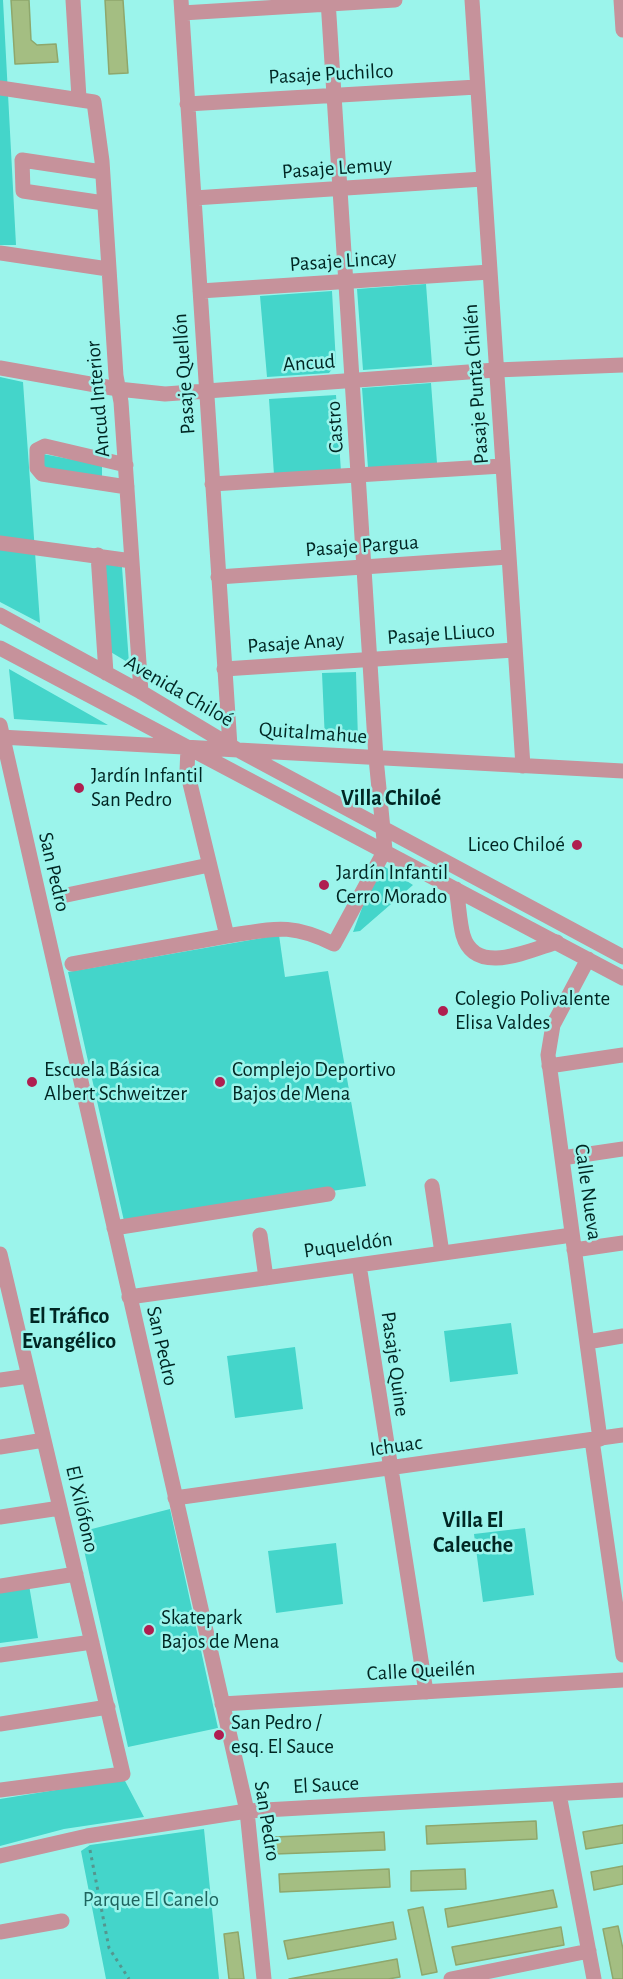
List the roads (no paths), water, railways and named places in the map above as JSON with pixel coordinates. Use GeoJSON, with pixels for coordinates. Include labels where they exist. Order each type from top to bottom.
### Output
{"type":"FeatureCollection","features":[{"type":"Feature","properties":{"kind":"street","name":"Ancud Interior"},"geometry":{"type":"LineString","coordinates":[[73,0],[87,100],[102,172],[108,269],[126,465],[141,692]]}},
{"type":"Feature","properties":{"kind":"street"},"geometry":{"type":"LineString","coordinates":[[181,6],[395,0]]}},
{"type":"Feature","properties":{"kind":"street","name":"Pasaje Punta Chilén"},"geometry":{"type":"LineString","coordinates":[[472,0],[523,765]]}},
{"type":"Feature","properties":{"kind":"street"},"geometry":{"type":"LineString","coordinates":[[621,0],[623,30]]}},
{"type":"Feature","properties":{"kind":"street","name":"Castro"},"geometry":{"type":"LineString","coordinates":[[328,2],[376,758],[385,850]]}},
{"type":"Feature","properties":{"kind":"street","name":"Pasaje Quellón"},"geometry":{"type":"LineString","coordinates":[[181,6],[224,669],[233,747]]}},
{"type":"Feature","properties":{"kind":"street","name":"Pasaje Puchilco"},"geometry":{"type":"LineString","coordinates":[[188,104],[477,87]]}},
{"type":"Feature","properties":{"kind":"street"},"geometry":{"type":"LineString","coordinates":[[0,88],[87,100]]}},
{"type":"Feature","properties":{"kind":"street"},"geometry":{"type":"LineString","coordinates":[[102,172],[22,160],[23,191],[104,203]]}},
{"type":"Feature","properties":{"kind":"street","name":"Pasaje Lemuy"},"geometry":{"type":"LineString","coordinates":[[194,198],[483,180]]}},
{"type":"Feature","properties":{"kind":"street"},"geometry":{"type":"LineString","coordinates":[[0,253],[108,269]]}},
{"type":"Feature","properties":{"kind":"street","name":"Pasaje Lincay"},"geometry":{"type":"LineString","coordinates":[[200,291],[489,272]]}},
{"type":"Feature","properties":{"kind":"street","name":"Ancud"},"geometry":{"type":"LineString","coordinates":[[0,368],[118,389],[165,394],[496,370],[623,365]]}},
{"type":"Feature","properties":{"kind":"street"},"geometry":{"type":"LineString","coordinates":[[126,465],[42,445],[36,450],[38,470],[42,474],[127,487]]}},
{"type":"Feature","properties":{"kind":"street"},"geometry":{"type":"LineString","coordinates":[[212,484],[502,466]]}},
{"type":"Feature","properties":{"kind":"street"},"geometry":{"type":"LineString","coordinates":[[0,543],[132,561]]}},
{"type":"Feature","properties":{"kind":"street"},"geometry":{"type":"LineString","coordinates":[[98,555],[106,673]]}},
{"type":"Feature","properties":{"kind":"street","name":"Pasaje Pargua"},"geometry":{"type":"LineString","coordinates":[[218,577],[508,557]]}},
{"type":"Feature","properties":{"kind":"street","name":"Avenida Chiloé"},"geometry":{"type":"LineString","coordinates":[[0,615],[141,692],[233,747],[623,957]]}},
{"type":"Feature","properties":{"kind":"street","name":"Avenida Chiloé"},"geometry":{"type":"LineString","coordinates":[[0,648],[623,978]]}},
{"type":"Feature","properties":{"kind":"street","name":"Pasaje LLiuco"},"geometry":{"type":"LineString","coordinates":[[370,660],[514,650]]}},
{"type":"Feature","properties":{"kind":"street","name":"Pasaje Anay"},"geometry":{"type":"LineString","coordinates":[[224,669],[370,660]]}},
{"type":"Feature","properties":{"kind":"street","name":"Quitalmahue"},"geometry":{"type":"LineString","coordinates":[[0,733],[188,747],[233,747],[376,758],[623,771]]}},
{"type":"Feature","properties":{"kind":"street","name":"San Pedro"},"geometry":{"type":"LineString","coordinates":[[0,733],[247,1810],[264,1979]]}},
{"type":"Feature","properties":{"kind":"street"},"geometry":{"type":"LineString","coordinates":[[188,747],[187,771],[227,936]]}},
{"type":"Feature","properties":{"kind":"street"},"geometry":{"type":"LineString","coordinates":[[72,964],[278,928],[299,929],[334,944],[385,850]]}},
{"type":"Feature","properties":{"kind":"street"},"geometry":{"type":"LineString","coordinates":[[62,896],[209,865]]}},
{"type":"Feature","properties":{"kind":"street"},"geometry":{"type":"LineString","coordinates":[[456,889],[463,934],[469,946],[478,954],[490,958],[506,958],[557,942]]}},
{"type":"Feature","properties":{"kind":"street","name":"Calle Nueva"},"geometry":{"type":"LineString","coordinates":[[588,959],[553,1025],[548,1044],[549,1066],[587,1342],[596,1439],[623,1655]]}},
{"type":"Feature","properties":{"kind":"street"},"geometry":{"type":"LineString","coordinates":[[549,1066],[623,1055]]}},
{"type":"Feature","properties":{"kind":"street"},"geometry":{"type":"LineString","coordinates":[[562,1158],[623,1149]]}},
{"type":"Feature","properties":{"kind":"street"},"geometry":{"type":"LineString","coordinates":[[432,1186],[442,1253]]}},
{"type":"Feature","properties":{"kind":"street"},"geometry":{"type":"LineString","coordinates":[[114,1228],[328,1194]]}},
{"type":"Feature","properties":{"kind":"street"},"geometry":{"type":"LineString","coordinates":[[260,1234],[266,1278]]}},
{"type":"Feature","properties":{"kind":"street","name":"Puqueldón"},"geometry":{"type":"LineString","coordinates":[[129,1297],[442,1253],[573,1243],[623,1243]]}},
{"type":"Feature","properties":{"kind":"street","name":"El Xilófono"},"geometry":{"type":"LineString","coordinates":[[0,1254],[6,1308],[29,1376],[123,1774],[0,1790]]}},
{"type":"Feature","properties":{"kind":"street","name":"Pasaje Quine"},"geometry":{"type":"LineString","coordinates":[[359,1265],[389,1468],[426,1692]]}},
{"type":"Feature","properties":{"kind":"street"},"geometry":{"type":"LineString","coordinates":[[587,1342],[623,1336]]}},
{"type":"Feature","properties":{"kind":"street"},"geometry":{"type":"LineString","coordinates":[[0,1380],[29,1376]]}},
{"type":"Feature","properties":{"kind":"street","name":"Ichuac"},"geometry":{"type":"LineString","coordinates":[[175,1498],[623,1435]]}},
{"type":"Feature","properties":{"kind":"street"},"geometry":{"type":"LineString","coordinates":[[0,1447],[44,1440]]}},
{"type":"Feature","properties":{"kind":"street"},"geometry":{"type":"LineString","coordinates":[[0,1517],[60,1508]]}},
{"type":"Feature","properties":{"kind":"street"},"geometry":{"type":"LineString","coordinates":[[0,1586],[76,1574]]}},
{"type":"Feature","properties":{"kind":"street"},"geometry":{"type":"LineString","coordinates":[[0,1655],[92,1642]]}},
{"type":"Feature","properties":{"kind":"street","name":"Calle Queilén"},"geometry":{"type":"LineString","coordinates":[[222,1704],[623,1680]]}},
{"type":"Feature","properties":{"kind":"street"},"geometry":{"type":"LineString","coordinates":[[0,1724],[108,1707]]}},
{"type":"Feature","properties":{"kind":"street","name":"El Sauce"},"geometry":{"type":"LineString","coordinates":[[0,1856],[87,1836],[247,1810],[623,1790]]}},
{"type":"Feature","properties":{"kind":"street"},"geometry":{"type":"LineString","coordinates":[[558,1794],[594,1979]]}},
{"type":"Feature","properties":{"kind":"street"},"geometry":{"type":"LineString","coordinates":[[0,1932],[62,1921]]}},
{"type":"Feature","properties":{"kind":"street"},"geometry":{"type":"LineString","coordinates":[[452,1979],[589,1951]]}},
{"type":"Feature","properties":{"kind":"place","name":"Jardín Infantil San Pedro"},"geometry":{"type":"Point","coordinates":[79,788]}},
{"type":"Feature","properties":{"kind":"place","name":"Liceo Chiloé"},"geometry":{"type":"Point","coordinates":[577,845]}},
{"type":"Feature","properties":{"kind":"place","name":"Jardín Infantil Cerro Morado"},"geometry":{"type":"Point","coordinates":[324,885]}},
{"type":"Feature","properties":{"kind":"place","name":"Colegio Polivalente Elisa Valdes"},"geometry":{"type":"Point","coordinates":[443,1011]}},
{"type":"Feature","properties":{"kind":"place","name":"Escuela Básica Albert Schweitzer"},"geometry":{"type":"Point","coordinates":[32,1082]}},
{"type":"Feature","properties":{"kind":"place","name":"Complejo Deportivo Bajos de Mena"},"geometry":{"type":"Point","coordinates":[220,1082]}},
{"type":"Feature","properties":{"kind":"place","name":"Skatepark Bajos de Mena"},"geometry":{"type":"Point","coordinates":[149,1630]}},
{"type":"Feature","properties":{"kind":"place","name":"San Pedro / esq. El Sauce"},"geometry":{"type":"Point","coordinates":[219,1735]}},
{"type":"Feature","properties":{"kind":"district","name":"Villa Chiloé"},"geometry":{"type":"Point","coordinates":[391,798]}},
{"type":"Feature","properties":{"kind":"district","name":"El Tráfico Evangélico"},"geometry":{"type":"Point","coordinates":[69,1328]}},
{"type":"Feature","properties":{"kind":"district","name":"Villa El Caleuche"},"geometry":{"type":"Point","coordinates":[473,1532]}},
{"type":"Feature","properties":{"kind":"park label","name":"Parque El Canelo"},"geometry":{"type":"Point","coordinates":[151,1900]}}]}
